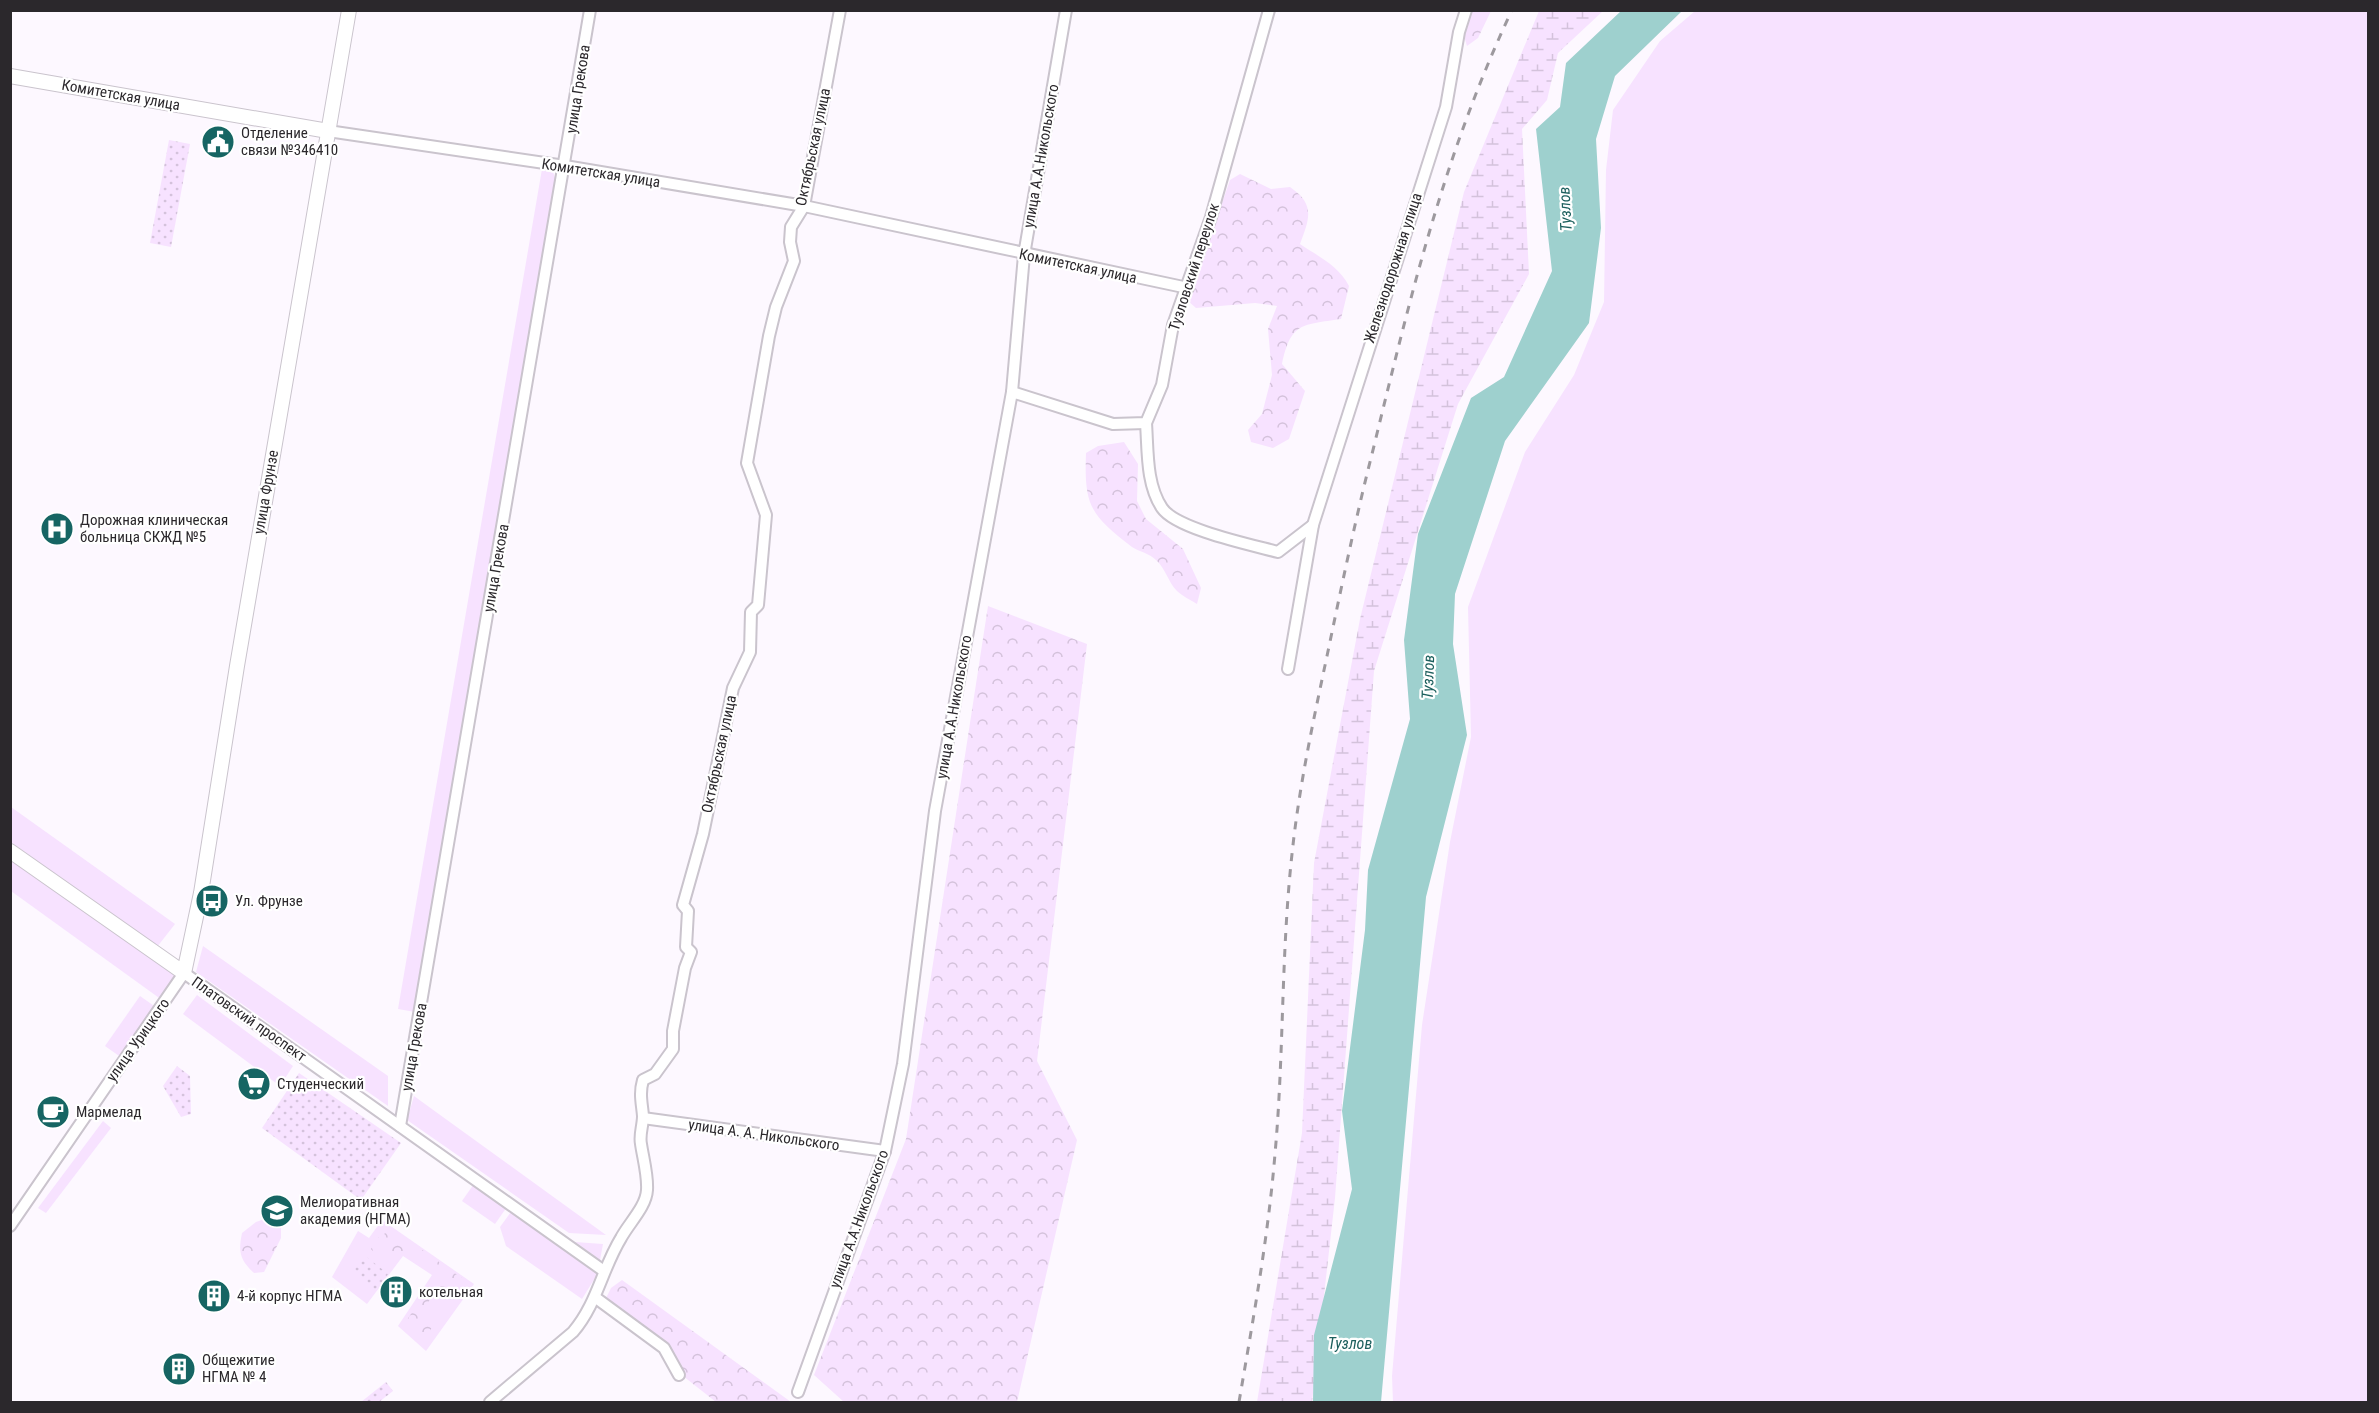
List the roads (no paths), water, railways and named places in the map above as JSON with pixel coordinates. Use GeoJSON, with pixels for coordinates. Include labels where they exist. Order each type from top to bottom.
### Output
{"type":"FeatureCollection","features":[{"type":"Feature","properties":{"kind":"street","name":"улица Фрунзе"},"geometry":{"type":"LineString","coordinates":[[184,973],[201,893],[349,10]]}},
{"type":"Feature","properties":{"kind":"street","name":"улица Грекова"},"geometry":{"type":"LineString","coordinates":[[400,1126],[590,10]]}},
{"type":"Feature","properties":{"kind":"street","name":"Октябрьская улица"},"geometry":{"type":"LineString","coordinates":[[490,1402],[573,1332],[596,1298],[604,1271],[620,1240],[642,1206],[647,1191],[640,1139],[643,1118],[639,1094],[643,1080],[655,1074],[674,1049],[673,1031],[683,978],[691,952],[686,947],[688,911],[683,905],[702,834],[733,688],[750,652],[751,612],[758,605],[766,515],[747,463],[771,326],[794,261],[790,242],[791,227],[804,206],[840,10]]}},
{"type":"Feature","properties":{"kind":"street","name":"улица А.А.Никольского"},"geometry":{"type":"LineString","coordinates":[[798,1392],[885,1151],[903,1064],[935,811],[1012,392],[1024,255],[1066,10]]}},
{"type":"Feature","properties":{"kind":"street","name":"Тузловский переулок"},"geometry":{"type":"LineString","coordinates":[[1146,423],[1162,385],[1173,325],[1188,288],[1211,217],[1269,10]]}},
{"type":"Feature","properties":{"kind":"street","name":"Железнодорожная улица"},"geometry":{"type":"LineString","coordinates":[[1288,669],[1313,525],[1446,107],[1459,32],[1466,10]]}},
{"type":"Feature","properties":{"kind":"street","name":"Комитетская улица"},"geometry":{"type":"LineString","coordinates":[[10,76],[328,131],[565,166],[804,206],[1024,255],[1188,288]]}},
{"type":"Feature","properties":{"kind":"street"},"geometry":{"type":"LineString","coordinates":[[1012,392],[1113,424],[1146,423],[1150,476],[1155,494],[1163,510],[1175,520],[1238,542],[1278,552],[1313,525]]}},
{"type":"Feature","properties":{"kind":"street","name":"Платовский проспект"},"geometry":{"type":"LineString","coordinates":[[10,851],[604,1271]]}},
{"type":"Feature","properties":{"kind":"street","name":"улица Урицкого"},"geometry":{"type":"LineString","coordinates":[[10,1226],[184,973]]}},
{"type":"Feature","properties":{"kind":"street","name":"улица А. А. Никольского"},"geometry":{"type":"LineString","coordinates":[[643,1118],[885,1151]]}},
{"type":"Feature","properties":{"kind":"street"},"geometry":{"type":"LineString","coordinates":[[596,1298],[664,1348],[679,1375]]}},
{"type":"Feature","properties":{"kind":"water","name":"Тузлов"},"geometry":{"type":"Polygon","coordinates":[[[1621,11],[1682,11],[1615,76],[1596,139],[1601,228],[1589,323],[1505,441],[1455,594],[1453,644],[1467,735],[1426,897],[1381,1402],[1313,1402],[1314,1335],[1352,1189],[1342,1111],[1365,930],[1368,870],[1410,719],[1404,640],[1418,534],[1471,398],[1504,377],[1552,271],[1536,129],[1560,107],[1566,63],[1621,11]]]}},
{"type":"Feature","properties":{"kind":"railway"},"geometry":{"type":"LineString","coordinates":[[1239,1402],[1260,1279],[1272,1185],[1278,1116],[1288,892],[1298,804],[1312,730],[1360,504],[1430,229],[1466,119],[1512,10]]}},
{"type":"Feature","properties":{"kind":"place","name":"Отделение связи №346410"},"geometry":{"type":"Point","coordinates":[218,142]}},
{"type":"Feature","properties":{"kind":"place","name":"Дорожная клиническая больница СКЖД №5"},"geometry":{"type":"Point","coordinates":[57,529]}},
{"type":"Feature","properties":{"kind":"place","name":"Ул. Фрунзе"},"geometry":{"type":"Point","coordinates":[212,901]}},
{"type":"Feature","properties":{"kind":"place","name":"Студенческий"},"geometry":{"type":"Point","coordinates":[254,1084]}},
{"type":"Feature","properties":{"kind":"place","name":"Мармелад"},"geometry":{"type":"Point","coordinates":[53,1112]}},
{"type":"Feature","properties":{"kind":"place","name":"Мелиоративная академия (НГМА)"},"geometry":{"type":"Point","coordinates":[277,1211]}},
{"type":"Feature","properties":{"kind":"place","name":"котельная"},"geometry":{"type":"Point","coordinates":[396,1292]}},
{"type":"Feature","properties":{"kind":"place","name":"4-й корпус НГМА"},"geometry":{"type":"Point","coordinates":[214,1296]}},
{"type":"Feature","properties":{"kind":"place","name":"Общежитие НГМА № 4"},"geometry":{"type":"Point","coordinates":[179,1369]}}]}
